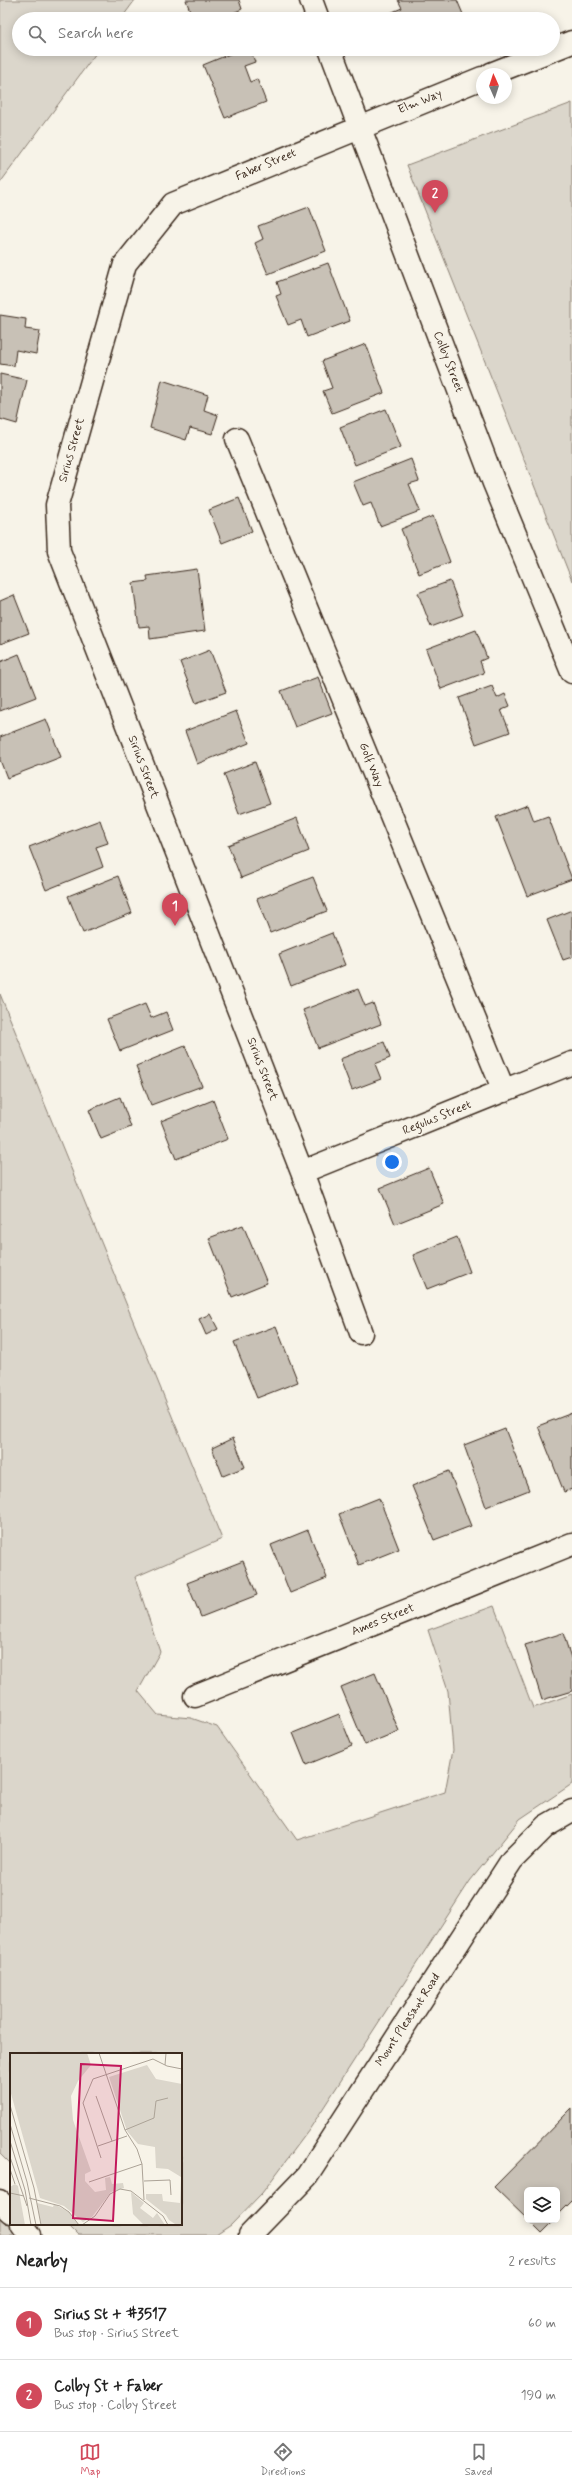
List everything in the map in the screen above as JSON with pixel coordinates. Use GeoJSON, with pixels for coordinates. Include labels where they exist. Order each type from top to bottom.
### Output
{"type":"FeatureCollection","features":[{"type":"Feature","properties":{"kind":"street"},"geometry":{"type":"LineString","coordinates":[[311,0],[315,12]]}},
{"type":"Feature","properties":{"kind":"street"},"geometry":{"type":"LineString","coordinates":[[560,47],[572,42]]}},
{"type":"Feature","properties":{"kind":"street","name":"Colby Street"},"geometry":{"type":"LineString","coordinates":[[333,56],[494,483],[572,672]]}},
{"type":"Feature","properties":{"kind":"street"},"geometry":{"type":"LineString","coordinates":[[506,68],[537,56]]}},
{"type":"Feature","properties":{"kind":"street","name":"Elm Way"},"geometry":{"type":"LineString","coordinates":[[359,126],[476,80]]}},
{"type":"Feature","properties":{"kind":"street","name":"Faber Street"},"geometry":{"type":"LineString","coordinates":[[173,204],[359,126]]}},
{"type":"Feature","properties":{"kind":"street","name":"Sirius Street"},"geometry":{"type":"LineString","coordinates":[[173,204],[125,264],[57,505],[59,551],[302,1172],[361,1332]]}},
{"type":"Feature","properties":{"kind":"street","name":"Golf Way"},"geometry":{"type":"LineString","coordinates":[[237,439],[504,1091]]}},
{"type":"Feature","properties":{"kind":"street","name":"Regulus Street"},"geometry":{"type":"LineString","coordinates":[[302,1172],[572,1063]]}},
{"type":"Feature","properties":{"kind":"street","name":"Ames Street"},"geometry":{"type":"LineString","coordinates":[[195,1696],[572,1544]]}},
{"type":"Feature","properties":{"kind":"street","name":"Mount Pleasant Road"},"geometry":{"type":"LineString","coordinates":[[250,2235],[307,2176],[512,1860],[546,1826],[572,1811]]}},
{"type":"Feature","properties":{"kind":"street"},"geometry":{"type":"LineString","coordinates":[[0,2202],[10,2211]]}},
{"type":"Feature","properties":{"kind":"street"},"geometry":{"type":"LineString","coordinates":[[23,2225],[30,2235]]}},
{"type":"Feature","properties":{"kind":"shaded area"},"geometry":{"type":"Polygon","coordinates":[[[0,0],[135,0],[126,12],[12,12],[12,56],[94,56],[0,183],[0,0]]]}},
{"type":"Feature","properties":{"kind":"shaded area"},"geometry":{"type":"Polygon","coordinates":[[[572,103],[572,581],[407,165],[572,103]]]}},
{"type":"Feature","properties":{"kind":"shaded area"},"geometry":{"type":"Polygon","coordinates":[[[0,994],[222,1539],[135,1577],[160,1652],[138,1691],[158,1715],[191,1718],[217,1727],[297,1840],[445,1792],[453,1750],[448,1691],[428,1630],[494,1606],[533,1708],[572,1694],[572,1784],[520,1819],[470,1881],[309,2130],[262,2193],[231,2225],[216,2235],[78,2235],[68,2225],[182,2225],[182,2053],[10,2053],[10,2163],[0,2153],[0,994]]]}},
{"type":"Feature","properties":{"kind":"shaded area"},"geometry":{"type":"Polygon","coordinates":[[[0,2202],[10,2211],[10,2225],[23,2225],[30,2235],[0,2235],[0,2202]]]}},
{"type":"Feature","properties":{"kind":"building"},"geometry":{"type":"Polygon","coordinates":[[[186,0],[239,0],[242,9],[235,12],[190,12],[186,0]]]}},
{"type":"Feature","properties":{"kind":"building"},"geometry":{"type":"Polygon","coordinates":[[[398,0],[457,0],[462,12],[392,12],[402,8],[398,0]]]}},
{"type":"Feature","properties":{"kind":"building"},"geometry":{"type":"Polygon","coordinates":[[[225,56],[253,56],[255,62],[244,66],[250,82],[257,79],[266,102],[225,118],[203,65],[225,56]]]}},
{"type":"Feature","properties":{"kind":"building"},"geometry":{"type":"Polygon","coordinates":[[[309,207],[326,251],[268,274],[255,243],[263,239],[258,226],[309,207]]]}},
{"type":"Feature","properties":{"kind":"building"},"geometry":{"type":"Polygon","coordinates":[[[328,263],[350,321],[307,337],[301,320],[288,325],[276,296],[281,294],[277,282],[328,263]]]}},
{"type":"Feature","properties":{"kind":"building"},"geometry":{"type":"Polygon","coordinates":[[[0,315],[26,319],[25,329],[40,331],[36,354],[16,350],[14,366],[0,364],[0,315]]]}},
{"type":"Feature","properties":{"kind":"building"},"geometry":{"type":"Polygon","coordinates":[[[366,344],[384,393],[332,413],[323,391],[332,388],[322,361],[366,344]]]}},
{"type":"Feature","properties":{"kind":"building"},"geometry":{"type":"Polygon","coordinates":[[[0,374],[27,380],[17,424],[0,419],[0,374]]]}},
{"type":"Feature","properties":{"kind":"building"},"geometry":{"type":"Polygon","coordinates":[[[162,380],[208,395],[204,410],[218,415],[212,434],[190,428],[186,440],[150,428],[162,380]]]}},
{"type":"Feature","properties":{"kind":"building"},"geometry":{"type":"Polygon","coordinates":[[[386,409],[401,447],[355,465],[340,427],[386,409]]]}},
{"type":"Feature","properties":{"kind":"building"},"geometry":{"type":"Polygon","coordinates":[[[411,459],[419,481],[409,484],[420,511],[380,526],[371,503],[363,506],[353,482],[411,459]]]}},
{"type":"Feature","properties":{"kind":"building"},"geometry":{"type":"Polygon","coordinates":[[[239,498],[252,531],[222,543],[209,510],[239,498]]]}},
{"type":"Feature","properties":{"kind":"building"},"geometry":{"type":"Polygon","coordinates":[[[433,516],[450,562],[419,574],[401,529],[433,516]]]}},
{"type":"Feature","properties":{"kind":"building"},"geometry":{"type":"Polygon","coordinates":[[[197,569],[205,631],[150,639],[149,626],[139,627],[133,583],[148,581],[147,576],[197,569]]]}},
{"type":"Feature","properties":{"kind":"building"},"geometry":{"type":"Polygon","coordinates":[[[450,581],[463,615],[431,627],[418,593],[450,581]]]}},
{"type":"Feature","properties":{"kind":"building"},"geometry":{"type":"Polygon","coordinates":[[[14,595],[29,633],[0,644],[0,601],[14,595]]]}},
{"type":"Feature","properties":{"kind":"building"},"geometry":{"type":"Polygon","coordinates":[[[476,630],[487,658],[480,661],[484,673],[441,689],[426,649],[476,630]]]}},
{"type":"Feature","properties":{"kind":"building"},"geometry":{"type":"Polygon","coordinates":[[[210,650],[226,692],[196,703],[180,662],[210,650]]]}},
{"type":"Feature","properties":{"kind":"building"},"geometry":{"type":"Polygon","coordinates":[[[19,654],[36,697],[0,711],[0,662],[19,654]]]}},
{"type":"Feature","properties":{"kind":"building"},"geometry":{"type":"Polygon","coordinates":[[[318,677],[332,713],[295,727],[281,691],[318,677]]]}},
{"type":"Feature","properties":{"kind":"building"},"geometry":{"type":"Polygon","coordinates":[[[492,686],[497,698],[505,694],[510,706],[501,710],[510,732],[476,744],[459,698],[492,686]]]}},
{"type":"Feature","properties":{"kind":"building"},"geometry":{"type":"Polygon","coordinates":[[[236,711],[249,743],[197,764],[185,731],[236,711]]]}},
{"type":"Feature","properties":{"kind":"building"},"geometry":{"type":"Polygon","coordinates":[[[46,719],[61,757],[7,778],[0,760],[0,737],[46,719]]]}},
{"type":"Feature","properties":{"kind":"building"},"geometry":{"type":"Polygon","coordinates":[[[255,762],[270,803],[239,814],[224,774],[255,762]]]}},
{"type":"Feature","properties":{"kind":"building"},"geometry":{"type":"Polygon","coordinates":[[[528,805],[534,821],[548,816],[572,879],[527,896],[496,817],[528,805]]]}},
{"type":"Feature","properties":{"kind":"building"},"geometry":{"type":"Polygon","coordinates":[[[297,818],[309,851],[241,878],[228,845],[297,818]]]}},
{"type":"Feature","properties":{"kind":"building"},"geometry":{"type":"Polygon","coordinates":[[[100,820],[108,843],[96,847],[103,867],[46,890],[29,847],[100,820]]]}},
{"type":"Feature","properties":{"kind":"building"},"geometry":{"type":"Polygon","coordinates":[[[118,876],[132,913],[83,933],[68,896],[118,876]]]}},
{"type":"Feature","properties":{"kind":"building"},"geometry":{"type":"Polygon","coordinates":[[[313,877],[327,911],[270,933],[257,899],[313,877]]]}},
{"type":"Feature","properties":{"kind":"building"},"geometry":{"type":"Polygon","coordinates":[[[572,910],[572,957],[563,960],[547,920],[572,910]]]}},
{"type":"Feature","properties":{"kind":"building"},"geometry":{"type":"Polygon","coordinates":[[[332,933],[345,965],[291,986],[279,954],[332,933]]]}},
{"type":"Feature","properties":{"kind":"building"},"geometry":{"type":"Polygon","coordinates":[[[358,989],[365,1006],[373,1003],[381,1024],[318,1048],[303,1010],[358,989]]]}},
{"type":"Feature","properties":{"kind":"building"},"geometry":{"type":"Polygon","coordinates":[[[145,1004],[151,1018],[166,1012],[173,1030],[120,1051],[107,1019],[145,1004]]]}},
{"type":"Feature","properties":{"kind":"building"},"geometry":{"type":"Polygon","coordinates":[[[384,1042],[390,1058],[375,1064],[381,1079],[352,1090],[340,1059],[384,1042]]]}},
{"type":"Feature","properties":{"kind":"building"},"geometry":{"type":"Polygon","coordinates":[[[185,1046],[202,1086],[151,1105],[136,1066],[185,1046]]]}},
{"type":"Feature","properties":{"kind":"building"},"geometry":{"type":"Polygon","coordinates":[[[120,1097],[131,1127],[101,1139],[89,1110],[120,1097]]]}},
{"type":"Feature","properties":{"kind":"building"},"geometry":{"type":"Polygon","coordinates":[[[213,1100],[228,1139],[176,1159],[161,1121],[213,1100]]]}},
{"type":"Feature","properties":{"kind":"building"},"geometry":{"type":"Polygon","coordinates":[[[429,1168],[444,1204],[395,1224],[380,1188],[429,1168]]]}},
{"type":"Feature","properties":{"kind":"building"},"geometry":{"type":"Polygon","coordinates":[[[243,1225],[267,1283],[232,1297],[209,1238],[243,1225]]]}},
{"type":"Feature","properties":{"kind":"building"},"geometry":{"type":"Polygon","coordinates":[[[457,1237],[470,1272],[427,1289],[413,1255],[457,1237]]]}},
{"type":"Feature","properties":{"kind":"building"},"geometry":{"type":"Polygon","coordinates":[[[210,1314],[218,1329],[206,1335],[199,1319],[210,1314]]]}},
{"type":"Feature","properties":{"kind":"building"},"geometry":{"type":"Polygon","coordinates":[[[276,1326],[298,1382],[257,1398],[234,1342],[276,1326]]]}},
{"type":"Feature","properties":{"kind":"building"},"geometry":{"type":"Polygon","coordinates":[[[572,1413],[572,1489],[564,1492],[538,1426],[572,1413]]]}},
{"type":"Feature","properties":{"kind":"building"},"geometry":{"type":"Polygon","coordinates":[[[505,1429],[529,1490],[486,1507],[464,1445],[505,1429]]]}},
{"type":"Feature","properties":{"kind":"building"},"geometry":{"type":"Polygon","coordinates":[[[233,1438],[245,1467],[223,1476],[212,1448],[233,1438]]]}},
{"type":"Feature","properties":{"kind":"building"},"geometry":{"type":"Polygon","coordinates":[[[449,1471],[471,1526],[434,1540],[412,1486],[449,1471]]]}},
{"type":"Feature","properties":{"kind":"building"},"geometry":{"type":"Polygon","coordinates":[[[379,1498],[399,1549],[359,1565],[339,1514],[379,1498]]]}},
{"type":"Feature","properties":{"kind":"building"},"geometry":{"type":"Polygon","coordinates":[[[308,1530],[327,1578],[290,1593],[271,1545],[308,1530]]]}},
{"type":"Feature","properties":{"kind":"building"},"geometry":{"type":"Polygon","coordinates":[[[243,1561],[257,1595],[201,1617],[187,1583],[243,1561]]]}},
{"type":"Feature","properties":{"kind":"building"},"geometry":{"type":"Polygon","coordinates":[[[563,1633],[572,1661],[572,1691],[542,1700],[525,1645],[563,1633]]]}},
{"type":"Feature","properties":{"kind":"building"},"geometry":{"type":"Polygon","coordinates":[[[375,1673],[399,1731],[365,1745],[341,1687],[375,1673]]]}},
{"type":"Feature","properties":{"kind":"building"},"geometry":{"type":"Polygon","coordinates":[[[339,1714],[352,1746],[306,1765],[293,1733],[339,1714]]]}},
{"type":"Feature","properties":{"kind":"building"},"geometry":{"type":"Polygon","coordinates":[[[572,2108],[572,2201],[560,2213],[560,2187],[524,2187],[524,2216],[494,2187],[572,2108]]]}},
{"type":"Feature","properties":{"kind":"building"},"geometry":{"type":"Polygon","coordinates":[[[531,2223],[551,2223],[541,2233],[531,2223]]]}},
{"type":"Feature","properties":{"kind":"place","name":"Colby St + Faber"},"geometry":{"type":"Point","coordinates":[435,213]}},
{"type":"Feature","properties":{"kind":"place","name":"Sirius St + #3517"},"geometry":{"type":"Point","coordinates":[175,926]}}]}
